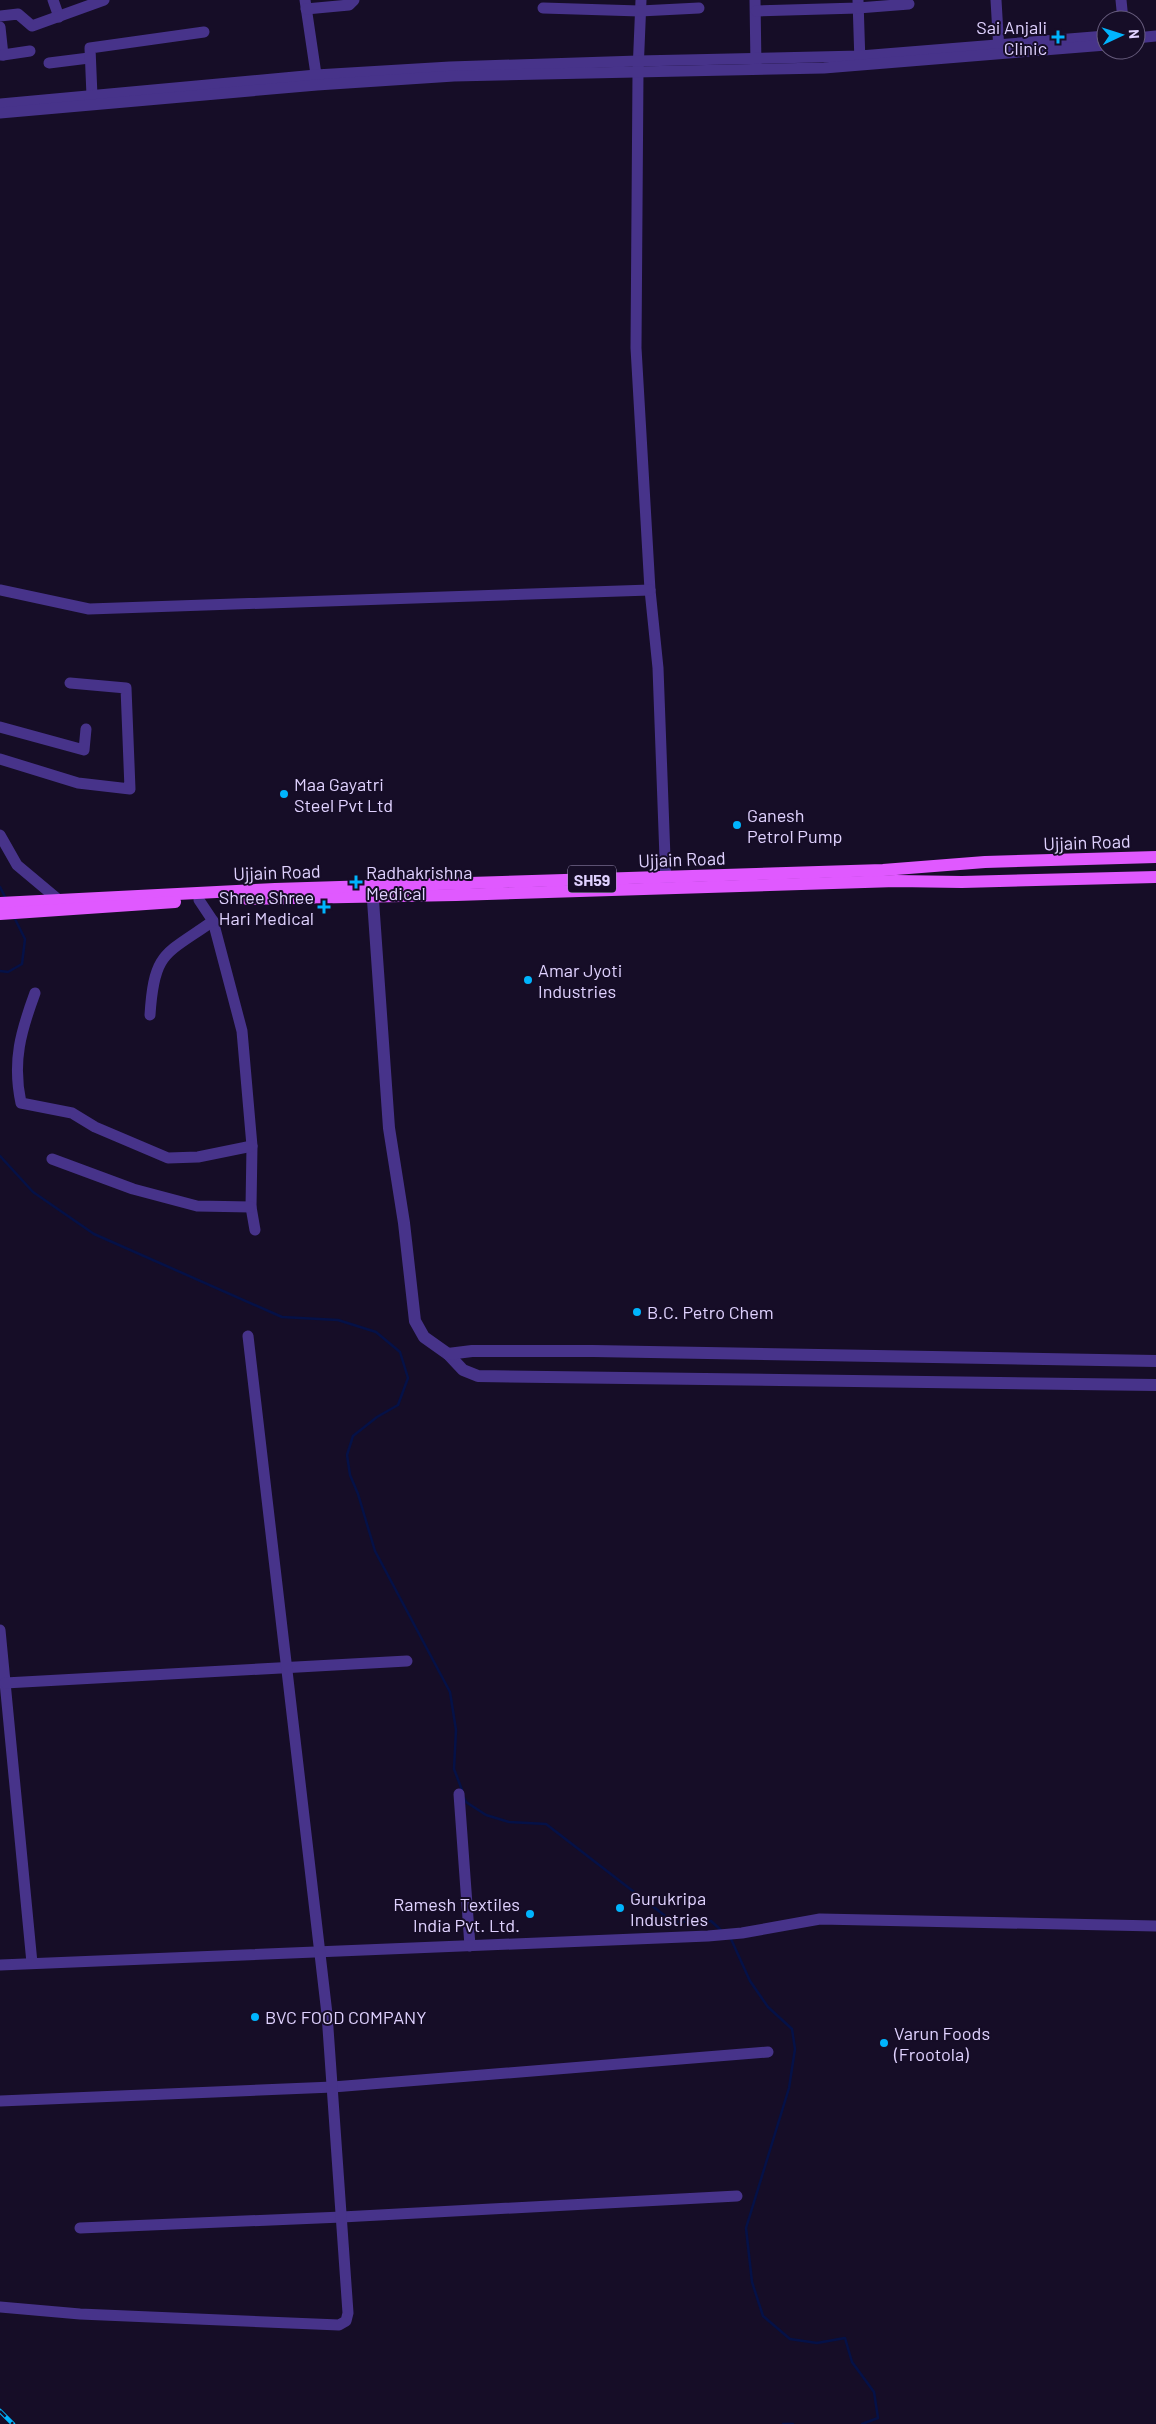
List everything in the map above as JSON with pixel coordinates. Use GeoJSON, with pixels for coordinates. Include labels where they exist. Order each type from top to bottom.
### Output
{"type":"FeatureCollection","features":[{"type":"Feature","properties":{"kind":"main road","name":"Ujjain Road"},"geometry":{"type":"LineString","coordinates":[[665,883],[985,862],[1156,857]]}},
{"type":"Feature","properties":{"kind":"main road","name":"Ujjain Road"},"geometry":{"type":"LineString","coordinates":[[0,914],[60,901],[665,883],[971,882],[1156,877]]}},
{"type":"Feature","properties":{"kind":"main road","name":"Ujjain Road"},"geometry":{"type":"LineString","coordinates":[[0,903],[30,908],[373,891]]}},
{"type":"Feature","properties":{"kind":"street"},"geometry":{"type":"LineString","coordinates":[[52,0],[59,17]]}},
{"type":"Feature","properties":{"kind":"street"},"geometry":{"type":"LineString","coordinates":[[0,16],[18,14],[32,26],[103,0]]}},
{"type":"Feature","properties":{"kind":"street"},"geometry":{"type":"LineString","coordinates":[[317,80],[306,4],[349,5],[354,0]]}},
{"type":"Feature","properties":{"kind":"street"},"geometry":{"type":"LineString","coordinates":[[996,0],[998,48]]}},
{"type":"Feature","properties":{"kind":"street"},"geometry":{"type":"LineString","coordinates":[[858,4],[860,61]]}},
{"type":"Feature","properties":{"kind":"street"},"geometry":{"type":"LineString","coordinates":[[756,65],[756,5],[909,4]]}},
{"type":"Feature","properties":{"kind":"street"},"geometry":{"type":"LineString","coordinates":[[640,5],[636,348],[650,590],[658,668],[665,883]]}},
{"type":"Feature","properties":{"kind":"street"},"geometry":{"type":"LineString","coordinates":[[543,8],[640,5],[698,8]]}},
{"type":"Feature","properties":{"kind":"street"},"geometry":{"type":"LineString","coordinates":[[0,27],[1,55],[30,51]]}},
{"type":"Feature","properties":{"kind":"street"},"geometry":{"type":"LineString","coordinates":[[86,106],[92,96],[90,48],[204,32]]}},
{"type":"Feature","properties":{"kind":"street"},"geometry":{"type":"LineString","coordinates":[[0,104],[317,80],[454,76],[638,67],[860,61],[1096,37]]}},
{"type":"Feature","properties":{"kind":"street"},"geometry":{"type":"LineString","coordinates":[[998,48],[1096,45]]}},
{"type":"Feature","properties":{"kind":"street"},"geometry":{"type":"LineString","coordinates":[[49,63],[89,58]]}},
{"type":"Feature","properties":{"kind":"street"},"geometry":{"type":"LineString","coordinates":[[0,113],[86,106],[317,80]]}},
{"type":"Feature","properties":{"kind":"street"},"geometry":{"type":"LineString","coordinates":[[0,590],[89,609],[650,590]]}},
{"type":"Feature","properties":{"kind":"street"},"geometry":{"type":"LineString","coordinates":[[0,759],[78,783],[130,789],[126,688],[70,682]]}},
{"type":"Feature","properties":{"kind":"street"},"geometry":{"type":"LineString","coordinates":[[0,727],[84,750],[86,728]]}},
{"type":"Feature","properties":{"kind":"street"},"geometry":{"type":"LineString","coordinates":[[0,835],[17,865],[60,901]]}},
{"type":"Feature","properties":{"kind":"street"},"geometry":{"type":"LineString","coordinates":[[373,891],[389,1128],[404,1223],[415,1321],[424,1337],[448,1354],[463,1370],[478,1376],[1156,1385]]}},
{"type":"Feature","properties":{"kind":"street"},"geometry":{"type":"LineString","coordinates":[[198,900],[213,921],[242,1032],[252,1146],[252,1206],[255,1230]]}},
{"type":"Feature","properties":{"kind":"street"},"geometry":{"type":"LineString","coordinates":[[150,1015],[153,979],[159,962],[175,945],[213,921]]}},
{"type":"Feature","properties":{"kind":"street"},"geometry":{"type":"LineString","coordinates":[[35,993],[21,1031],[19,1046],[17,1079],[21,1103],[72,1114],[104,1131],[168,1158],[198,1157],[252,1146]]}},
{"type":"Feature","properties":{"kind":"street"},"geometry":{"type":"LineString","coordinates":[[52,1159],[133,1189],[197,1206],[252,1206]]}},
{"type":"Feature","properties":{"kind":"street"},"geometry":{"type":"LineString","coordinates":[[0,2307],[80,2314],[339,2325],[346,2321],[348,2313],[333,2087],[320,1952],[248,1336]]}},
{"type":"Feature","properties":{"kind":"street"},"geometry":{"type":"LineString","coordinates":[[448,1354],[472,1351],[584,1351],[1156,1362]]}},
{"type":"Feature","properties":{"kind":"street"},"geometry":{"type":"LineString","coordinates":[[0,1630],[32,1963]]}},
{"type":"Feature","properties":{"kind":"street"},"geometry":{"type":"LineString","coordinates":[[5,1683],[407,1661]]}},
{"type":"Feature","properties":{"kind":"street"},"geometry":{"type":"LineString","coordinates":[[459,1794],[470,1946]]}},
{"type":"Feature","properties":{"kind":"street"},"geometry":{"type":"LineString","coordinates":[[0,1965],[708,1936],[742,1933],[820,1919],[1156,1926]]}},
{"type":"Feature","properties":{"kind":"street"},"geometry":{"type":"LineString","coordinates":[[0,2101],[333,2087],[768,2052]]}},
{"type":"Feature","properties":{"kind":"street"},"geometry":{"type":"LineString","coordinates":[[80,2228],[342,2217],[737,2196]]}},
{"type":"Feature","properties":{"kind":"waterway"},"geometry":{"type":"LineString","coordinates":[[0,887],[6,899]]}},
{"type":"Feature","properties":{"kind":"waterway"},"geometry":{"type":"LineString","coordinates":[[0,971],[8,972],[22,964],[25,939],[14,917]]}},
{"type":"Feature","properties":{"kind":"waterway"},"geometry":{"type":"LineString","coordinates":[[0,1156],[33,1192],[94,1234],[282,1317],[338,1320],[376,1332],[400,1352],[408,1378],[398,1405],[377,1417],[353,1436],[347,1455],[350,1475],[358,1494],[375,1551],[450,1692],[456,1730],[454,1769],[462,1790]]}},
{"type":"Feature","properties":{"kind":"waterway"},"geometry":{"type":"LineString","coordinates":[[464,1798],[466,1802],[486,1815],[509,1822],[546,1824],[673,1922],[711,1921],[723,1932]]}},
{"type":"Feature","properties":{"kind":"waterway"},"geometry":{"type":"LineString","coordinates":[[731,1939],[750,1981],[768,2007],[792,2029],[795,2049],[789,2088],[746,2228],[752,2282],[763,2316],[790,2339],[817,2343],[845,2338],[852,2362],[874,2392],[878,2418],[862,2424]]}},
{"type":"Feature","properties":{"kind":"waterway"},"geometry":{"type":"LineString","coordinates":[[783,2424],[793,2424]]}},
{"type":"Feature","properties":{"kind":"railway"},"geometry":{"type":"LineString","coordinates":[[0,2411],[13,2424]]}},
{"type":"Feature","properties":{"kind":"place","name":"Sai Anjali Clinic"},"geometry":{"type":"Point","coordinates":[1058,37]}},
{"type":"Feature","properties":{"kind":"place","name":"Maa Gayatri Steel Pvt Ltd"},"geometry":{"type":"Point","coordinates":[284,794]}},
{"type":"Feature","properties":{"kind":"place","name":"Ganesh Petrol Pump"},"geometry":{"type":"Point","coordinates":[737,825]}},
{"type":"Feature","properties":{"kind":"place","name":"Radhakrishna Medical"},"geometry":{"type":"Point","coordinates":[356,882]}},
{"type":"Feature","properties":{"kind":"place","name":"Shree Shree Hari Medical"},"geometry":{"type":"Point","coordinates":[324,907]}},
{"type":"Feature","properties":{"kind":"place","name":"Amar Jyoti Industries"},"geometry":{"type":"Point","coordinates":[528,980]}},
{"type":"Feature","properties":{"kind":"place","name":"B.C. Petro Chem"},"geometry":{"type":"Point","coordinates":[637,1312]}},
{"type":"Feature","properties":{"kind":"place","name":"Gurukripa Industries"},"geometry":{"type":"Point","coordinates":[620,1908]}},
{"type":"Feature","properties":{"kind":"place","name":"Ramesh Textiles India Pvt. Ltd."},"geometry":{"type":"Point","coordinates":[530,1914]}},
{"type":"Feature","properties":{"kind":"place","name":"BVC FOOD COMPANY"},"geometry":{"type":"Point","coordinates":[255,2017]}},
{"type":"Feature","properties":{"kind":"place","name":"Varun Foods (Frootola)"},"geometry":{"type":"Point","coordinates":[884,2043]}}]}
